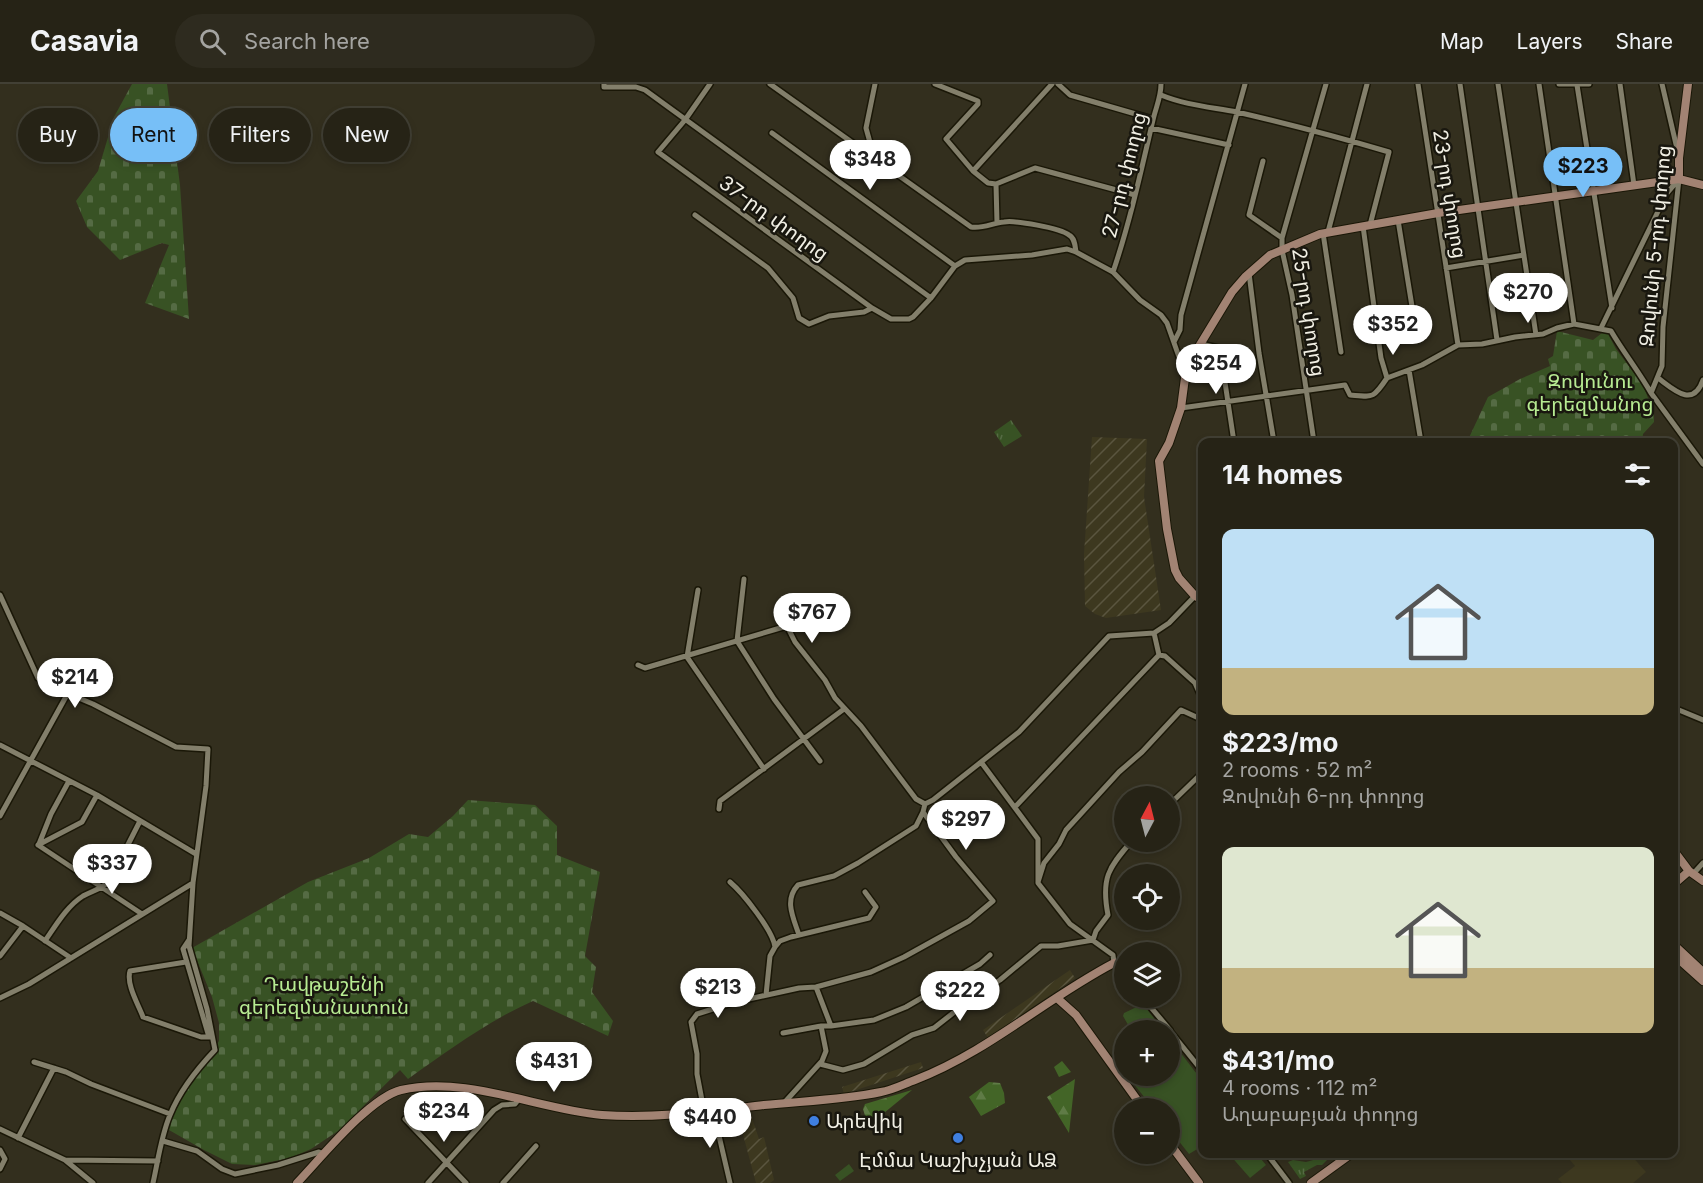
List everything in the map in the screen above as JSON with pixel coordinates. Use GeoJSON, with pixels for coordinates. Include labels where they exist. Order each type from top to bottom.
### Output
{"type":"FeatureCollection","features":[{"type":"Feature","properties":{"kind":"street"},"geometry":{"type":"LineString","coordinates":[[685,120],[710,84]]}},
{"type":"Feature","properties":{"kind":"street"},"geometry":{"type":"LineString","coordinates":[[770,84],[971,227],[1005,221],[1020,222],[1072,237],[1076,252]]}},
{"type":"Feature","properties":{"kind":"street"},"geometry":{"type":"LineString","coordinates":[[874,158],[866,128],[875,84]]}},
{"type":"Feature","properties":{"kind":"street"},"geometry":{"type":"LineString","coordinates":[[935,84],[978,101],[978,104],[946,139],[973,171],[988,183],[996,184],[1035,168],[1134,195]]}},
{"type":"Feature","properties":{"kind":"street"},"geometry":{"type":"LineString","coordinates":[[973,171],[1052,84]]}},
{"type":"Feature","properties":{"kind":"street"},"geometry":{"type":"LineString","coordinates":[[1058,84],[1070,95],[1153,119]]}},
{"type":"Feature","properties":{"kind":"street","name":"27-րդ փողոց"},"geometry":{"type":"LineString","coordinates":[[1113,272],[1126,235],[1153,119],[1161,95],[1161,84]]}},
{"type":"Feature","properties":{"kind":"street"},"geometry":{"type":"LineString","coordinates":[[1174,342],[1180,330],[1181,315],[1245,84]]}},
{"type":"Feature","properties":{"kind":"street","name":"25-րդ փողոց"},"geometry":{"type":"LineString","coordinates":[[1313,438],[1292,295],[1282,250],[1282,237],[1326,84]]}},
{"type":"Feature","properties":{"kind":"street"},"geometry":{"type":"LineString","coordinates":[[1341,352],[1325,233],[1368,84]]}},
{"type":"Feature","properties":{"kind":"street","name":"23-րդ փողոց"},"geometry":{"type":"LineString","coordinates":[[1418,84],[1458,345]]}},
{"type":"Feature","properties":{"kind":"street"},"geometry":{"type":"LineString","coordinates":[[1460,84],[1476,208],[1497,340]]}},
{"type":"Feature","properties":{"kind":"street"},"geometry":{"type":"LineString","coordinates":[[1498,84],[1536,335]]}},
{"type":"Feature","properties":{"kind":"street"},"geometry":{"type":"LineString","coordinates":[[1539,84],[1574,324]]}},
{"type":"Feature","properties":{"kind":"street"},"geometry":{"type":"LineString","coordinates":[[1559,84],[1589,84]]}},
{"type":"Feature","properties":{"kind":"street"},"geometry":{"type":"LineString","coordinates":[[1620,84],[1634,185]]}},
{"type":"Feature","properties":{"kind":"street"},"geometry":{"type":"LineString","coordinates":[[1662,84],[1679,158]]}},
{"type":"Feature","properties":{"kind":"street","name":"Զովունի 5-րդ փողոց"},"geometry":{"type":"LineString","coordinates":[[1652,393],[1662,366],[1663,327],[1688,84]]}},
{"type":"Feature","properties":{"kind":"street"},"geometry":{"type":"LineString","coordinates":[[604,85],[636,87],[645,90],[931,298]]}},
{"type":"Feature","properties":{"kind":"street"},"geometry":{"type":"LineString","coordinates":[[1577,85],[1612,308]]}},
{"type":"Feature","properties":{"kind":"street"},"geometry":{"type":"LineString","coordinates":[[1161,95],[1179,102],[1198,104],[1313,130],[1389,152],[1366,225],[1381,358],[1387,378]]}},
{"type":"Feature","properties":{"kind":"street","name":"37-րդ փողոց"},"geometry":{"type":"LineString","coordinates":[[685,120],[658,152],[872,308],[891,319],[914,317],[954,266]]}},
{"type":"Feature","properties":{"kind":"street"},"geometry":{"type":"LineString","coordinates":[[1151,128],[1229,145]]}},
{"type":"Feature","properties":{"kind":"street"},"geometry":{"type":"LineString","coordinates":[[772,133],[954,266],[964,260],[975,258],[1032,255],[1066,249],[1113,272],[1140,300],[1161,315],[1167,323],[1185,378],[1180,408],[1169,443],[1159,461],[1172,559],[1179,578],[1198,597]]}},
{"type":"Feature","properties":{"kind":"street"},"geometry":{"type":"LineString","coordinates":[[1263,161],[1249,215],[1282,237]]}},
{"type":"Feature","properties":{"kind":"street"},"geometry":{"type":"LineString","coordinates":[[1601,328],[1667,193],[1679,179]]}},
{"type":"Feature","properties":{"kind":"street"},"geometry":{"type":"LineString","coordinates":[[1184,371],[1232,292],[1260,262],[1282,250],[1325,233],[1437,213],[1679,179],[1703,185]]}},
{"type":"Feature","properties":{"kind":"street"},"geometry":{"type":"LineString","coordinates":[[996,184],[997,223]]}},
{"type":"Feature","properties":{"kind":"street"},"geometry":{"type":"LineString","coordinates":[[695,215],[768,268],[793,298],[796,312],[804,323],[809,324],[829,315],[864,312],[872,308]]}},
{"type":"Feature","properties":{"kind":"street"},"geometry":{"type":"LineString","coordinates":[[1398,220],[1416,331]]}},
{"type":"Feature","properties":{"kind":"street"},"geometry":{"type":"LineString","coordinates":[[1446,268],[1524,255]]}},
{"type":"Feature","properties":{"kind":"street"},"geometry":{"type":"LineString","coordinates":[[1249,273],[1273,438]]}},
{"type":"Feature","properties":{"kind":"street"},"geometry":{"type":"LineString","coordinates":[[1180,408],[1346,385],[1350,394],[1370,397],[1376,393],[1387,378],[1409,370],[1458,345],[1482,344],[1536,335],[1574,324],[1611,331],[1703,464]]}},
{"type":"Feature","properties":{"kind":"street"},"geometry":{"type":"LineString","coordinates":[[1201,344],[1218,348],[1221,356],[1234,438]]}},
{"type":"Feature","properties":{"kind":"street"},"geometry":{"type":"LineString","coordinates":[[1409,370],[1420,438]]}},
{"type":"Feature","properties":{"kind":"street"},"geometry":{"type":"LineString","coordinates":[[1658,378],[1686,396],[1696,392],[1703,380]]}},
{"type":"Feature","properties":{"kind":"street"},"geometry":{"type":"LineString","coordinates":[[744,579],[737,641],[774,699],[820,761]]}},
{"type":"Feature","properties":{"kind":"street"},"geometry":{"type":"LineString","coordinates":[[698,590],[687,657],[764,769]]}},
{"type":"Feature","properties":{"kind":"street"},"geometry":{"type":"LineString","coordinates":[[0,596],[38,678],[176,747],[208,749],[206,786],[193,883],[189,946],[207,1009],[211,1037]]}},
{"type":"Feature","properties":{"kind":"street"},"geometry":{"type":"LineString","coordinates":[[924,804],[933,800],[1019,732],[1109,636],[1154,633],[1198,599]]}},
{"type":"Feature","properties":{"kind":"street"},"geometry":{"type":"LineString","coordinates":[[638,665],[645,668],[787,626],[795,642],[844,709],[861,726],[916,798],[924,804]]}},
{"type":"Feature","properties":{"kind":"street"},"geometry":{"type":"LineString","coordinates":[[1154,633],[1159,655]]}},
{"type":"Feature","properties":{"kind":"street"},"geometry":{"type":"LineString","coordinates":[[1159,655],[1165,656],[1196,683],[1198,688]]}},
{"type":"Feature","properties":{"kind":"street"},"geometry":{"type":"LineString","coordinates":[[1015,807],[1159,655]]}},
{"type":"Feature","properties":{"kind":"street"},"geometry":{"type":"LineString","coordinates":[[0,816],[68,693]]}},
{"type":"Feature","properties":{"kind":"street"},"geometry":{"type":"LineString","coordinates":[[719,809],[720,801],[844,709]]}},
{"type":"Feature","properties":{"kind":"street"},"geometry":{"type":"LineString","coordinates":[[1038,883],[1044,863],[1059,844],[1066,830],[1119,772],[1142,752],[1181,710],[1198,718]]}},
{"type":"Feature","properties":{"kind":"street"},"geometry":{"type":"LineString","coordinates":[[1678,710],[1703,720]]}},
{"type":"Feature","properties":{"kind":"street"},"geometry":{"type":"LineString","coordinates":[[0,745],[96,795],[196,854]]}},
{"type":"Feature","properties":{"kind":"street"},"geometry":{"type":"LineString","coordinates":[[297,1183],[356,1121],[378,1102],[399,1090],[442,1086],[600,1114],[642,1116],[708,1111],[850,1098],[883,1092],[935,1072],[999,1037],[1114,963],[1113,955],[1070,924],[1038,883],[1038,839],[981,762]]}},
{"type":"Feature","properties":{"kind":"street"},"geometry":{"type":"LineString","coordinates":[[1180,794],[1198,777]]}},
{"type":"Feature","properties":{"kind":"street"},"geometry":{"type":"LineString","coordinates":[[38,845],[51,814],[69,781]]}},
{"type":"Feature","properties":{"kind":"street"},"geometry":{"type":"LineString","coordinates":[[38,845],[82,822],[96,795]]}},
{"type":"Feature","properties":{"kind":"street"},"geometry":{"type":"LineString","coordinates":[[799,935],[790,907],[790,897],[798,885],[834,876],[858,863],[916,825],[923,812],[924,804]]}},
{"type":"Feature","properties":{"kind":"street"},"geometry":{"type":"LineString","coordinates":[[730,1183],[697,1074],[697,1054],[691,1022],[697,1014],[726,1004],[799,988],[816,987],[871,972],[904,957],[969,921],[993,901],[956,857],[923,812]]}},
{"type":"Feature","properties":{"kind":"street"},"geometry":{"type":"LineString","coordinates":[[45,941],[62,915],[76,902],[83,896],[103,888],[109,882],[140,821]]}},
{"type":"Feature","properties":{"kind":"street"},"geometry":{"type":"LineString","coordinates":[[38,845],[142,914]]}},
{"type":"Feature","properties":{"kind":"street"},"geometry":{"type":"LineString","coordinates":[[1093,940],[1096,931],[1108,915],[1104,894],[1111,865],[1122,852]]}},
{"type":"Feature","properties":{"kind":"street"},"geometry":{"type":"LineString","coordinates":[[1678,856],[1691,872],[1703,881]]}},
{"type":"Feature","properties":{"kind":"street"},"geometry":{"type":"LineString","coordinates":[[1678,881],[1703,863]]}},
{"type":"Feature","properties":{"kind":"street"},"geometry":{"type":"LineString","coordinates":[[730,882],[747,901],[772,937],[775,947]]}},
{"type":"Feature","properties":{"kind":"street"},"geometry":{"type":"LineString","coordinates":[[0,998],[29,984],[193,883]]}},
{"type":"Feature","properties":{"kind":"street"},"geometry":{"type":"LineString","coordinates":[[766,995],[770,956],[780,941],[869,918],[876,907],[865,892]]}},
{"type":"Feature","properties":{"kind":"street"},"geometry":{"type":"LineString","coordinates":[[0,913],[71,958]]}},
{"type":"Feature","properties":{"kind":"street"},"geometry":{"type":"LineString","coordinates":[[0,956],[22,926]]}},
{"type":"Feature","properties":{"kind":"street"},"geometry":{"type":"LineString","coordinates":[[153,1183],[170,1114],[186,1084],[215,1050],[186,962],[183,948],[190,940]]}},
{"type":"Feature","properties":{"kind":"street"},"geometry":{"type":"LineString","coordinates":[[820,1064],[843,1070],[864,1064],[912,1035],[934,1028],[1000,980],[1041,946],[1058,946],[1093,940]]}},
{"type":"Feature","properties":{"kind":"street"},"geometry":{"type":"LineString","coordinates":[[1678,949],[1703,972]]}},
{"type":"Feature","properties":{"kind":"street"},"geometry":{"type":"LineString","coordinates":[[783,1033],[874,1020],[906,1007],[980,964],[990,955]]}},
{"type":"Feature","properties":{"kind":"street"},"geometry":{"type":"LineString","coordinates":[[1678,959],[1703,981]]}},
{"type":"Feature","properties":{"kind":"street"},"geometry":{"type":"LineString","coordinates":[[186,962],[130,971],[131,986],[143,1017],[183,1032],[211,1037]]}},
{"type":"Feature","properties":{"kind":"street"},"geometry":{"type":"LineString","coordinates":[[816,987],[831,1026]]}},
{"type":"Feature","properties":{"kind":"street"},"geometry":{"type":"LineString","coordinates":[[1057,998],[1076,1015],[1136,1098]]}},
{"type":"Feature","properties":{"kind":"street"},"geometry":{"type":"LineString","coordinates":[[1151,1008],[1161,1020]]}},
{"type":"Feature","properties":{"kind":"street"},"geometry":{"type":"LineString","coordinates":[[784,1103],[820,1064],[826,1051],[821,1026]]}},
{"type":"Feature","properties":{"kind":"street"},"geometry":{"type":"LineString","coordinates":[[1180,1043],[1198,1066]]}},
{"type":"Feature","properties":{"kind":"street"},"geometry":{"type":"LineString","coordinates":[[34,1062],[170,1114]]}},
{"type":"Feature","properties":{"kind":"street"},"geometry":{"type":"LineString","coordinates":[[18,1138],[54,1068]]}},
{"type":"Feature","properties":{"kind":"street"},"geometry":{"type":"LineString","coordinates":[[428,1183],[494,1110],[502,1105],[515,1104],[519,1099]]}},
{"type":"Feature","properties":{"kind":"street"},"geometry":{"type":"LineString","coordinates":[[405,1119],[466,1183]]}},
{"type":"Feature","properties":{"kind":"street"},"geometry":{"type":"LineString","coordinates":[[0,1129],[65,1160],[93,1183]]}},
{"type":"Feature","properties":{"kind":"street"},"geometry":{"type":"LineString","coordinates":[[163,1141],[197,1151],[235,1174],[278,1165],[318,1152],[325,1154]]}},
{"type":"Feature","properties":{"kind":"street"},"geometry":{"type":"LineString","coordinates":[[503,1183],[536,1146]]}},
{"type":"Feature","properties":{"kind":"street"},"geometry":{"type":"LineString","coordinates":[[0,1150],[5,1159],[0,1168]]}},
{"type":"Feature","properties":{"kind":"street"},"geometry":{"type":"LineString","coordinates":[[1180,1157],[1199,1183]]}},
{"type":"Feature","properties":{"kind":"street"},"geometry":{"type":"LineString","coordinates":[[1270,1158],[1289,1183]]}},
{"type":"Feature","properties":{"kind":"street"},"geometry":{"type":"LineString","coordinates":[[1311,1183],[1345,1158]]}},
{"type":"Feature","properties":{"kind":"street"},"geometry":{"type":"LineString","coordinates":[[1317,1183],[1351,1158]]}},
{"type":"Feature","properties":{"kind":"street"},"geometry":{"type":"LineString","coordinates":[[65,1160],[158,1161]]}},
{"type":"Feature","properties":{"kind":"shaded area"},"geometry":{"type":"Polygon","coordinates":[[[1092,437],[1147,439],[1144,497],[1161,610],[1106,618],[1095,614],[1085,606],[1084,554],[1092,437]]]}},
{"type":"Feature","properties":{"kind":"shaded area"},"geometry":{"type":"Polygon","coordinates":[[[1070,970],[1075,978],[988,1038],[983,1030],[1070,970]]]}},
{"type":"Feature","properties":{"kind":"shaded area"},"geometry":{"type":"Polygon","coordinates":[[[921,1062],[923,1068],[844,1094],[842,1087],[921,1062]]]}},
{"type":"Feature","properties":{"kind":"shaded area"},"geometry":{"type":"Polygon","coordinates":[[[750,1112],[759,1139],[764,1137],[774,1180],[770,1183],[756,1183],[738,1116],[750,1112]]]}},
{"type":"Feature","properties":{"kind":"shaded area"},"geometry":{"type":"Polygon","coordinates":[[[1568,1158],[1634,1158],[1646,1172],[1633,1183],[1562,1183],[1558,1179],[1575,1166],[1568,1158]]]}},
{"type":"Feature","properties":{"kind":"green space"},"geometry":{"type":"Polygon","coordinates":[[[132,84],[167,84],[170,108],[119,108],[132,84]]]}},
{"type":"Feature","properties":{"kind":"green space"},"geometry":{"type":"Polygon","coordinates":[[[110,130],[110,162],[177,162],[189,319],[145,303],[169,245],[162,243],[120,260],[87,227],[76,201],[98,171],[110,130]]]}},
{"type":"Feature","properties":{"kind":"green space","name":"Զովունու գերեզմանոց"},"geometry":{"type":"Polygon","coordinates":[[[1557,331],[1593,340],[1602,333],[1608,334],[1616,349],[1643,385],[1654,414],[1654,422],[1643,434],[1642,438],[1469,438],[1488,397],[1550,366],[1548,359],[1553,356],[1557,331]]]}},
{"type":"Feature","properties":{"kind":"green space"},"geometry":{"type":"Polygon","coordinates":[[[1011,420],[1022,436],[1004,447],[994,432],[1011,420]]]}},
{"type":"Feature","properties":{"kind":"green space","name":"Դավթաշենի գերեզմանատուն"},"geometry":{"type":"Polygon","coordinates":[[[468,800],[535,805],[557,826],[557,855],[600,872],[585,956],[596,967],[592,992],[613,1021],[608,1036],[533,1001],[484,1027],[408,1079],[400,1070],[338,1131],[311,1149],[290,1158],[255,1165],[232,1164],[169,1130],[175,1104],[219,1041],[219,1023],[212,997],[192,948],[308,882],[369,858],[409,834],[428,837],[468,800]]]}},
{"type":"Feature","properties":{"kind":"green space"},"geometry":{"type":"Polygon","coordinates":[[[1135,1008],[1146,1008],[1155,1020],[1125,1020],[1124,1013],[1135,1008]]]}},
{"type":"Feature","properties":{"kind":"green space"},"geometry":{"type":"Polygon","coordinates":[[[1180,1052],[1198,1075],[1198,1149],[1189,1154],[1180,1143],[1180,1098],[1145,1098],[1135,1086],[1180,1086],[1180,1052]]]}},
{"type":"Feature","properties":{"kind":"green space"},"geometry":{"type":"Polygon","coordinates":[[[1062,1061],[1071,1072],[1059,1077],[1054,1067],[1062,1061]]]}},
{"type":"Feature","properties":{"kind":"green space"},"geometry":{"type":"Polygon","coordinates":[[[1075,1079],[1069,1133],[1047,1097],[1075,1079]]]}},
{"type":"Feature","properties":{"kind":"green space"},"geometry":{"type":"Polygon","coordinates":[[[989,1082],[1000,1083],[1005,1103],[981,1116],[969,1097],[989,1082]]]}},
{"type":"Feature","properties":{"kind":"green space"},"geometry":{"type":"Polygon","coordinates":[[[912,1090],[873,1122],[866,1119],[863,1109],[865,1104],[912,1090]]]}},
{"type":"Feature","properties":{"kind":"green space"},"geometry":{"type":"Polygon","coordinates":[[[1232,1158],[1260,1158],[1266,1165],[1250,1178],[1232,1158]]]}},
{"type":"Feature","properties":{"kind":"green space"},"geometry":{"type":"Polygon","coordinates":[[[1320,1158],[1327,1160],[1322,1165],[1317,1165],[1304,1172],[1306,1176],[1300,1179],[1288,1162],[1293,1160],[1306,1162],[1320,1158]]]}},
{"type":"Feature","properties":{"kind":"green space"},"geometry":{"type":"Polygon","coordinates":[[[849,1164],[854,1171],[840,1181],[835,1175],[849,1164]]]}},
{"type":"Feature","properties":{"kind":"place","name":"Արեվիկ"},"geometry":{"type":"Point","coordinates":[814,1121]}},
{"type":"Feature","properties":{"kind":"place","name":"Էմմա Կաշխչյան ԱՁ"},"geometry":{"type":"Point","coordinates":[958,1138]}}]}
